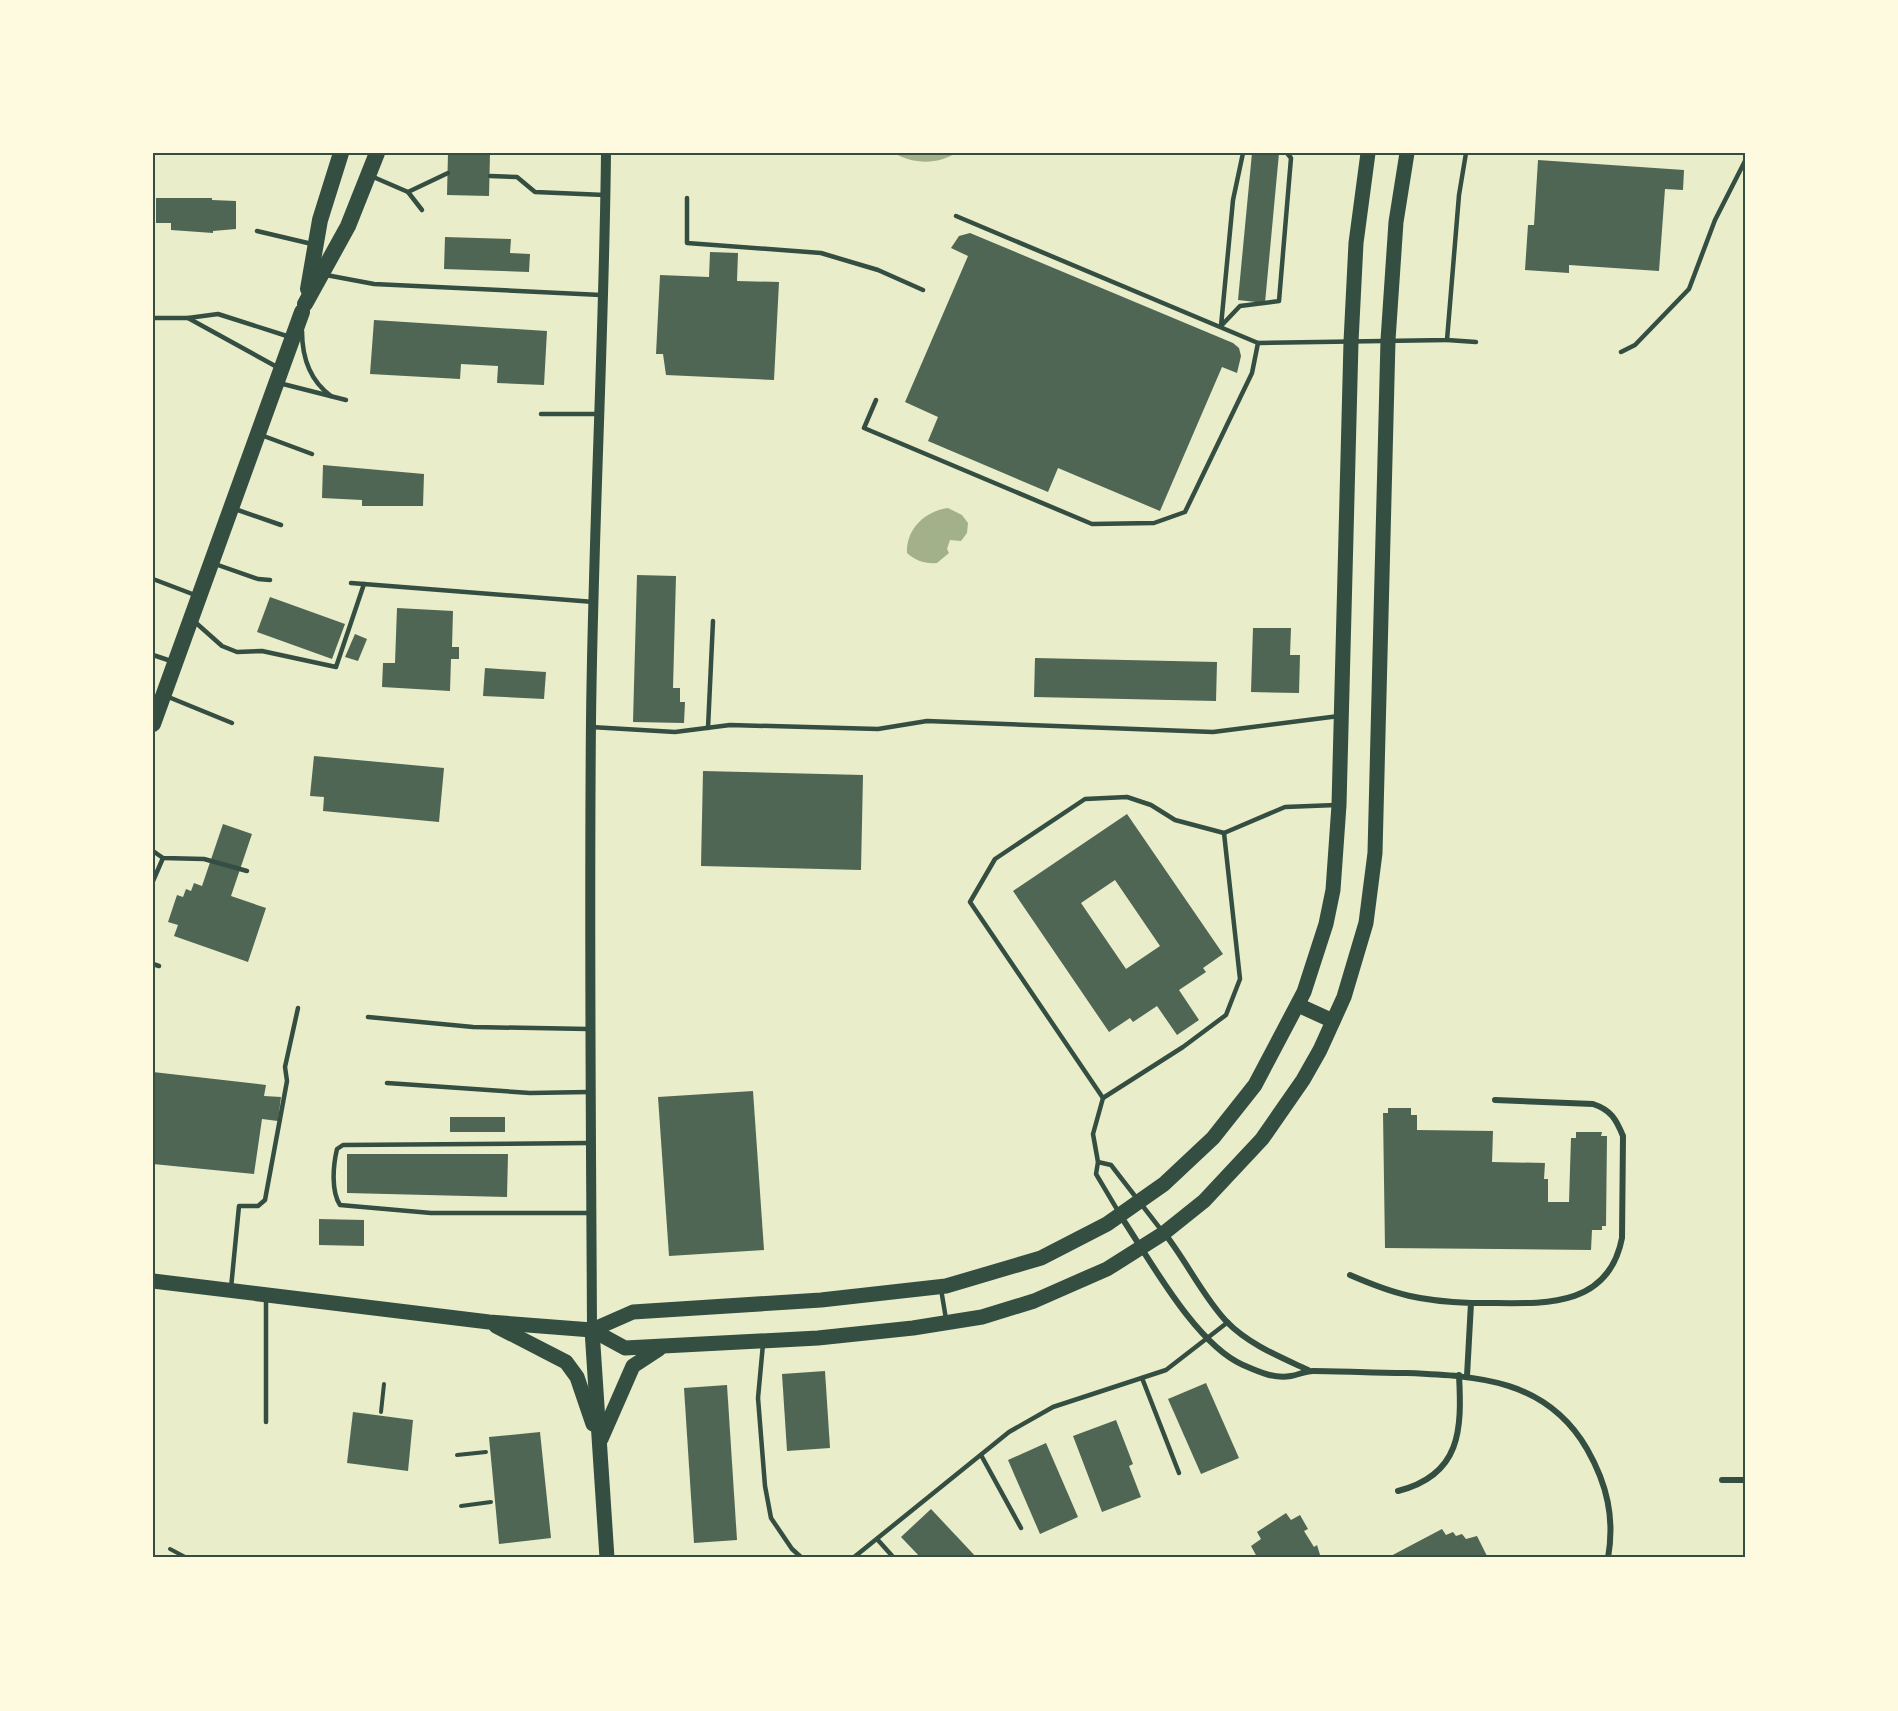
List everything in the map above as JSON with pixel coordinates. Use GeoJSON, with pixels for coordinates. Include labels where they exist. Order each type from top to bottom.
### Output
{"type":"FeatureCollection","features":[{"type":"Feature","properties":{"kind":"highway"},"geometry":{"type":"LineString","coordinates":[[303,308],[329,188],[341,153]]}},
{"type":"Feature","properties":{"kind":"highway"},"geometry":{"type":"LineString","coordinates":[[153,724],[201,597],[303,308],[348,226],[377,153]]}},
{"type":"Feature","properties":{"kind":"main road"},"geometry":{"type":"LineString","coordinates":[[592,1330],[633,1312],[821,1300],[940,1287],[990,1275],[1041,1258],[1076,1242],[1120,1215],[1189,1163],[1235,1113],[1272,1058],[1298,1005],[1326,924],[1337,852],[1351,342],[1356,243],[1368,153]]}},
{"type":"Feature","properties":{"kind":"main road"},"geometry":{"type":"LineString","coordinates":[[153,1281],[489,1322],[592,1330],[625,1348],[764,1342],[947,1324],[1034,1301],[1107,1269],[1164,1233],[1204,1200],[1262,1139],[1302,1083],[1344,997],[1366,923],[1375,853],[1388,340],[1396,222],[1407,153]]}},
{"type":"Feature","properties":{"kind":"main road"},"geometry":{"type":"LineString","coordinates":[[1298,1005],[1333,1022]]}},
{"type":"Feature","properties":{"kind":"main road"},"geometry":{"type":"LineString","coordinates":[[489,1322],[566,1362],[577,1377],[599,1441]]}},
{"type":"Feature","properties":{"kind":"main road"},"geometry":{"type":"LineString","coordinates":[[592,1330],[608,1558]]}},
{"type":"Feature","properties":{"kind":"main road"},"geometry":{"type":"LineString","coordinates":[[599,1441],[633,1366],[663,1347]]}},
{"type":"Feature","properties":{"kind":"street"},"geometry":{"type":"LineString","coordinates":[[592,1330],[588,1029],[591,728],[601,414],[606,153]]}},
{"type":"Feature","properties":{"kind":"street"},"geometry":{"type":"LineString","coordinates":[[1350,1275],[1386,1290],[1424,1301],[1471,1303],[1570,1299],[1592,1289],[1605,1275],[1618,1254],[1622,1238],[1623,1136],[1617,1121],[1607,1109],[1593,1104],[1495,1100]]}},
{"type":"Feature","properties":{"kind":"street"},"geometry":{"type":"LineString","coordinates":[[1120,1215],[1190,1318],[1209,1339],[1240,1364],[1276,1377],[1309,1371],[1459,1375],[1507,1384],[1527,1392],[1566,1422],[1584,1443],[1598,1468],[1607,1493],[1611,1539],[1608,1558]]}},
{"type":"Feature","properties":{"kind":"street"},"geometry":{"type":"LineString","coordinates":[[1164,1233],[1211,1304],[1228,1323],[1261,1347],[1309,1371]]}},
{"type":"Feature","properties":{"kind":"street"},"geometry":{"type":"LineString","coordinates":[[1467,1376],[1471,1303]]}},
{"type":"Feature","properties":{"kind":"street"},"geometry":{"type":"LineString","coordinates":[[1398,1491],[1414,1487],[1428,1479],[1443,1465],[1453,1450],[1461,1421],[1459,1375]]}},
{"type":"Feature","properties":{"kind":"street"},"geometry":{"type":"LineString","coordinates":[[1722,1480],[1745,1480]]}},
{"type":"Feature","properties":{"kind":"lane"},"geometry":{"type":"LineString","coordinates":[[1221,326],[1233,200],[1243,153]]}},
{"type":"Feature","properties":{"kind":"lane"},"geometry":{"type":"LineString","coordinates":[[1221,326],[1240,306],[1279,301],[1291,158],[1287,153]]}},
{"type":"Feature","properties":{"kind":"lane"},"geometry":{"type":"LineString","coordinates":[[1448,340],[1459,195],[1466,153]]}},
{"type":"Feature","properties":{"kind":"lane"},"geometry":{"type":"LineString","coordinates":[[1621,352],[1635,345],[1689,289],[1715,220],[1745,161]]}},
{"type":"Feature","properties":{"kind":"lane"},"geometry":{"type":"LineString","coordinates":[[408,192],[448,173]]}},
{"type":"Feature","properties":{"kind":"lane"},"geometry":{"type":"LineString","coordinates":[[369,175],[408,192],[422,210]]}},
{"type":"Feature","properties":{"kind":"lane"},"geometry":{"type":"LineString","coordinates":[[489,176],[517,177],[535,192],[606,195]]}},
{"type":"Feature","properties":{"kind":"lane"},"geometry":{"type":"LineString","coordinates":[[687,198],[687,243],[821,253],[878,270],[924,290]]}},
{"type":"Feature","properties":{"kind":"lane"},"geometry":{"type":"LineString","coordinates":[[956,216],[1258,343],[1388,340],[1476,342]]}},
{"type":"Feature","properties":{"kind":"lane"},"geometry":{"type":"LineString","coordinates":[[256,231],[316,244]]}},
{"type":"Feature","properties":{"kind":"lane"},"geometry":{"type":"LineString","coordinates":[[321,274],[374,284],[604,295]]}},
{"type":"Feature","properties":{"kind":"lane"},"geometry":{"type":"LineString","coordinates":[[303,308],[302,336],[309,370],[318,386],[331,396]]}},
{"type":"Feature","properties":{"kind":"lane"},"geometry":{"type":"LineString","coordinates":[[153,318],[188,318],[219,314],[292,338]]}},
{"type":"Feature","properties":{"kind":"lane"},"geometry":{"type":"LineString","coordinates":[[188,318],[279,375],[346,400]]}},
{"type":"Feature","properties":{"kind":"lane"},"geometry":{"type":"LineString","coordinates":[[876,400],[864,428],[1092,524],[1154,523],[1185,512],[1252,374],[1258,343]]}},
{"type":"Feature","properties":{"kind":"lane"},"geometry":{"type":"LineString","coordinates":[[541,414],[601,414]]}},
{"type":"Feature","properties":{"kind":"lane"},"geometry":{"type":"LineString","coordinates":[[258,434],[312,454]]}},
{"type":"Feature","properties":{"kind":"lane"},"geometry":{"type":"LineString","coordinates":[[232,508],[281,525]]}},
{"type":"Feature","properties":{"kind":"lane"},"geometry":{"type":"LineString","coordinates":[[213,563],[258,579],[270,580]]}},
{"type":"Feature","properties":{"kind":"lane"},"geometry":{"type":"LineString","coordinates":[[153,579],[201,597]]}},
{"type":"Feature","properties":{"kind":"lane"},"geometry":{"type":"LineString","coordinates":[[351,583],[595,602]]}},
{"type":"Feature","properties":{"kind":"lane"},"geometry":{"type":"LineString","coordinates":[[192,620],[222,646],[237,652],[262,651],[336,667],[364,584]]}},
{"type":"Feature","properties":{"kind":"lane"},"geometry":{"type":"LineString","coordinates":[[708,728],[713,621]]}},
{"type":"Feature","properties":{"kind":"lane"},"geometry":{"type":"LineString","coordinates":[[153,655],[176,663]]}},
{"type":"Feature","properties":{"kind":"lane"},"geometry":{"type":"LineString","coordinates":[[164,695],[232,723]]}},
{"type":"Feature","properties":{"kind":"lane"},"geometry":{"type":"LineString","coordinates":[[591,728],[675,732],[730,725],[878,729],[927,722],[1213,732],[1341,716]]}},
{"type":"Feature","properties":{"kind":"lane"},"geometry":{"type":"LineString","coordinates":[[1103,1098],[970,902],[995,859],[1084,799],[1127,797],[1151,805],[1174,820],[1224,833],[1285,807],[1339,805]]}},
{"type":"Feature","properties":{"kind":"lane"},"geometry":{"type":"LineString","coordinates":[[1120,1215],[1096,1174],[1098,1162],[1093,1134],[1103,1098],[1183,1047],[1226,1015],[1240,979],[1224,833]]}},
{"type":"Feature","properties":{"kind":"lane"},"geometry":{"type":"LineString","coordinates":[[153,851],[163,858],[204,859],[247,870]]}},
{"type":"Feature","properties":{"kind":"lane"},"geometry":{"type":"LineString","coordinates":[[153,881],[163,858]]}},
{"type":"Feature","properties":{"kind":"lane"},"geometry":{"type":"LineString","coordinates":[[230,1291],[239,1206],[258,1206],[265,1200],[288,1081],[285,1067],[298,1008]]}},
{"type":"Feature","properties":{"kind":"lane"},"geometry":{"type":"LineString","coordinates":[[368,1017],[473,1027],[588,1029]]}},
{"type":"Feature","properties":{"kind":"lane"},"geometry":{"type":"LineString","coordinates":[[387,1083],[530,1093],[589,1092]]}},
{"type":"Feature","properties":{"kind":"lane"},"geometry":{"type":"LineString","coordinates":[[590,1143],[343,1145],[337,1149],[335,1160],[335,1197],[340,1205],[431,1213],[590,1213]]}},
{"type":"Feature","properties":{"kind":"lane"},"geometry":{"type":"LineString","coordinates":[[1098,1162],[1111,1165],[1164,1233]]}},
{"type":"Feature","properties":{"kind":"lane"},"geometry":{"type":"LineString","coordinates":[[940,1287],[947,1324]]}},
{"type":"Feature","properties":{"kind":"lane"},"geometry":{"type":"LineString","coordinates":[[266,1295],[266,1422]]}},
{"type":"Feature","properties":{"kind":"lane"},"geometry":{"type":"LineString","coordinates":[[853,1558],[1009,1432],[1053,1407],[1166,1370],[1228,1323]]}},
{"type":"Feature","properties":{"kind":"lane"},"geometry":{"type":"LineString","coordinates":[[764,1342],[758,1398],[765,1486],[771,1518],[792,1549],[802,1558]]}},
{"type":"Feature","properties":{"kind":"lane"},"geometry":{"type":"LineString","coordinates":[[1142,1378],[1179,1473]]}},
{"type":"Feature","properties":{"kind":"lane"},"geometry":{"type":"LineString","coordinates":[[981,1455],[1021,1528]]}},
{"type":"Feature","properties":{"kind":"lane"},"geometry":{"type":"LineString","coordinates":[[877,1539],[894,1558]]}},
{"type":"Feature","properties":{"kind":"path"},"geometry":{"type":"LineString","coordinates":[[381,1412],[384,1384]]}},
{"type":"Feature","properties":{"kind":"path"},"geometry":{"type":"LineString","coordinates":[[457,1455],[486,1452]]}},
{"type":"Feature","properties":{"kind":"path"},"geometry":{"type":"LineString","coordinates":[[461,1506],[491,1502]]}},
{"type":"Feature","properties":{"kind":"path"},"geometry":{"type":"LineString","coordinates":[[170,1549],[187,1558]]}},
{"type":"Feature","properties":{"kind":"shaded area"},"geometry":{"type":"Polygon","coordinates":[[[894,153],[956,153],[941,160],[925,162],[901,157],[894,153]]]}},
{"type":"Feature","properties":{"kind":"shaded area"},"geometry":{"type":"Polygon","coordinates":[[[948,508],[962,515],[968,523],[967,533],[961,541],[950,540],[947,549],[949,553],[937,563],[921,561],[907,553],[910,536],[918,523],[932,513],[948,508]]]}},
{"type":"Feature","properties":{"kind":"building"},"geometry":{"type":"Polygon","coordinates":[[[448,153],[490,154],[489,196],[447,195],[448,153]]]}},
{"type":"Feature","properties":{"kind":"building"},"geometry":{"type":"Polygon","coordinates":[[[1252,153],[1279,153],[1265,303],[1238,300],[1252,153]]]}},
{"type":"Feature","properties":{"kind":"building"},"geometry":{"type":"Polygon","coordinates":[[[1538,160],[1684,170],[1683,190],[1665,189],[1659,271],[1569,265],[1569,273],[1525,270],[1528,225],[1534,225],[1538,160]]]}},
{"type":"Feature","properties":{"kind":"building"},"geometry":{"type":"Polygon","coordinates":[[[156,198],[212,198],[212,200],[236,201],[236,229],[213,231],[213,233],[171,230],[171,223],[156,223],[156,198]]]}},
{"type":"Feature","properties":{"kind":"building"},"geometry":{"type":"Polygon","coordinates":[[[970,233],[1233,343],[1239,348],[1241,356],[1237,373],[1222,367],[1160,511],[1058,468],[1048,492],[928,441],[938,417],[905,402],[968,256],[951,248],[959,236],[970,233]]]}},
{"type":"Feature","properties":{"kind":"building"},"geometry":{"type":"Polygon","coordinates":[[[445,237],[511,239],[510,253],[530,254],[529,272],[444,269],[445,237]]]}},
{"type":"Feature","properties":{"kind":"building"},"geometry":{"type":"Polygon","coordinates":[[[710,252],[738,253],[737,281],[779,282],[774,380],[666,375],[663,354],[656,354],[660,275],[709,277],[710,252]]]}},
{"type":"Feature","properties":{"kind":"building"},"geometry":{"type":"Polygon","coordinates":[[[374,320],[547,331],[544,385],[497,383],[498,366],[461,364],[460,379],[370,374],[374,320]]]}},
{"type":"Feature","properties":{"kind":"building"},"geometry":{"type":"Polygon","coordinates":[[[323,465],[424,474],[423,506],[362,506],[362,500],[322,498],[323,465]]]}},
{"type":"Feature","properties":{"kind":"building"},"geometry":{"type":"Polygon","coordinates":[[[637,575],[676,576],[673,688],[680,688],[680,702],[685,702],[684,723],[633,722],[637,575]]]}},
{"type":"Feature","properties":{"kind":"building"},"geometry":{"type":"Polygon","coordinates":[[[270,597],[345,624],[332,659],[257,632],[270,597]]]}},
{"type":"Feature","properties":{"kind":"building"},"geometry":{"type":"Polygon","coordinates":[[[397,608],[453,611],[452,647],[459,647],[459,659],[451,659],[450,691],[382,687],[383,663],[395,663],[397,608]]]}},
{"type":"Feature","properties":{"kind":"building"},"geometry":{"type":"Polygon","coordinates":[[[1253,628],[1291,628],[1290,655],[1300,655],[1299,693],[1251,692],[1253,628]]]}},
{"type":"Feature","properties":{"kind":"building"},"geometry":{"type":"Polygon","coordinates":[[[355,634],[367,639],[358,661],[345,657],[355,634]]]}},
{"type":"Feature","properties":{"kind":"building"},"geometry":{"type":"Polygon","coordinates":[[[1035,658],[1217,662],[1216,701],[1034,697],[1035,658]]]}},
{"type":"Feature","properties":{"kind":"building"},"geometry":{"type":"Polygon","coordinates":[[[485,668],[546,672],[544,699],[483,696],[485,668]]]}},
{"type":"Feature","properties":{"kind":"building"},"geometry":{"type":"Polygon","coordinates":[[[314,756],[444,768],[439,822],[323,811],[324,797],[310,796],[314,756]]]}},
{"type":"Feature","properties":{"kind":"building"},"geometry":{"type":"Polygon","coordinates":[[[703,771],[863,775],[861,870],[701,866],[703,771]]]}},
{"type":"Feature","properties":{"kind":"building"},"geometry":{"type":"Polygon","coordinates":[[[1127,814],[1223,954],[1203,968],[1206,972],[1179,990],[1199,1020],[1177,1035],[1157,1006],[1133,1022],[1130,1018],[1109,1032],[1013,891],[1127,814]],[[1115,880],[1081,903],[1126,969],[1160,946],[1115,880]]]}},
{"type":"Feature","properties":{"kind":"building"},"geometry":{"type":"Polygon","coordinates":[[[223,824],[252,834],[231,896],[266,908],[248,962],[174,936],[178,925],[168,922],[177,895],[183,897],[186,889],[191,891],[194,883],[202,886],[223,824]]]}},
{"type":"Feature","properties":{"kind":"building"},"geometry":{"type":"Polygon","coordinates":[[[153,1072],[266,1085],[264,1096],[281,1097],[278,1121],[262,1119],[254,1174],[153,1164],[153,1072]]]}},
{"type":"Feature","properties":{"kind":"building"},"geometry":{"type":"Polygon","coordinates":[[[753,1091],[764,1250],[669,1256],[658,1097],[753,1091]]]}},
{"type":"Feature","properties":{"kind":"building"},"geometry":{"type":"Polygon","coordinates":[[[1388,1108],[1411,1108],[1411,1115],[1417,1115],[1417,1130],[1493,1131],[1492,1162],[1545,1163],[1544,1179],[1548,1179],[1548,1202],[1569,1202],[1571,1138],[1576,1138],[1576,1132],[1602,1132],[1601,1136],[1607,1136],[1606,1226],[1602,1226],[1602,1230],[1592,1230],[1591,1250],[1385,1248],[1383,1113],[1388,1113],[1388,1108]]]}},
{"type":"Feature","properties":{"kind":"building"},"geometry":{"type":"Polygon","coordinates":[[[450,1117],[505,1117],[505,1132],[450,1132],[450,1117]]]}},
{"type":"Feature","properties":{"kind":"building"},"geometry":{"type":"Polygon","coordinates":[[[347,1154],[508,1154],[507,1197],[347,1193],[347,1154]]]}},
{"type":"Feature","properties":{"kind":"building"},"geometry":{"type":"Polygon","coordinates":[[[319,1219],[364,1220],[364,1246],[319,1245],[319,1219]]]}},
{"type":"Feature","properties":{"kind":"building"},"geometry":{"type":"Polygon","coordinates":[[[825,1371],[830,1448],[787,1451],[782,1374],[825,1371]]]}},
{"type":"Feature","properties":{"kind":"building"},"geometry":{"type":"Polygon","coordinates":[[[1206,1383],[1239,1458],[1201,1474],[1168,1399],[1206,1383]]]}},
{"type":"Feature","properties":{"kind":"building"},"geometry":{"type":"Polygon","coordinates":[[[727,1385],[737,1540],[694,1543],[684,1388],[727,1385]]]}},
{"type":"Feature","properties":{"kind":"building"},"geometry":{"type":"Polygon","coordinates":[[[353,1412],[413,1420],[408,1471],[347,1463],[353,1412]]]}},
{"type":"Feature","properties":{"kind":"building"},"geometry":{"type":"Polygon","coordinates":[[[1116,1420],[1133,1464],[1129,1466],[1141,1497],[1102,1512],[1073,1436],[1116,1420]]]}},
{"type":"Feature","properties":{"kind":"building"},"geometry":{"type":"Polygon","coordinates":[[[540,1432],[551,1538],[499,1544],[489,1437],[540,1432]]]}},
{"type":"Feature","properties":{"kind":"building"},"geometry":{"type":"Polygon","coordinates":[[[1046,1443],[1078,1517],[1040,1534],[1008,1460],[1046,1443]]]}},
{"type":"Feature","properties":{"kind":"building"},"geometry":{"type":"Polygon","coordinates":[[[931,1509],[977,1558],[921,1558],[901,1537],[931,1509]]]}},
{"type":"Feature","properties":{"kind":"building"},"geometry":{"type":"Polygon","coordinates":[[[1286,1513],[1291,1520],[1300,1515],[1308,1529],[1304,1531],[1314,1547],[1317,1545],[1321,1558],[1257,1557],[1251,1546],[1261,1539],[1257,1532],[1286,1513]]]}},
{"type":"Feature","properties":{"kind":"building"},"geometry":{"type":"Polygon","coordinates":[[[1442,1529],[1446,1535],[1453,1532],[1456,1536],[1462,1534],[1466,1539],[1477,1536],[1488,1558],[1387,1558],[1442,1529]]]}}]}
